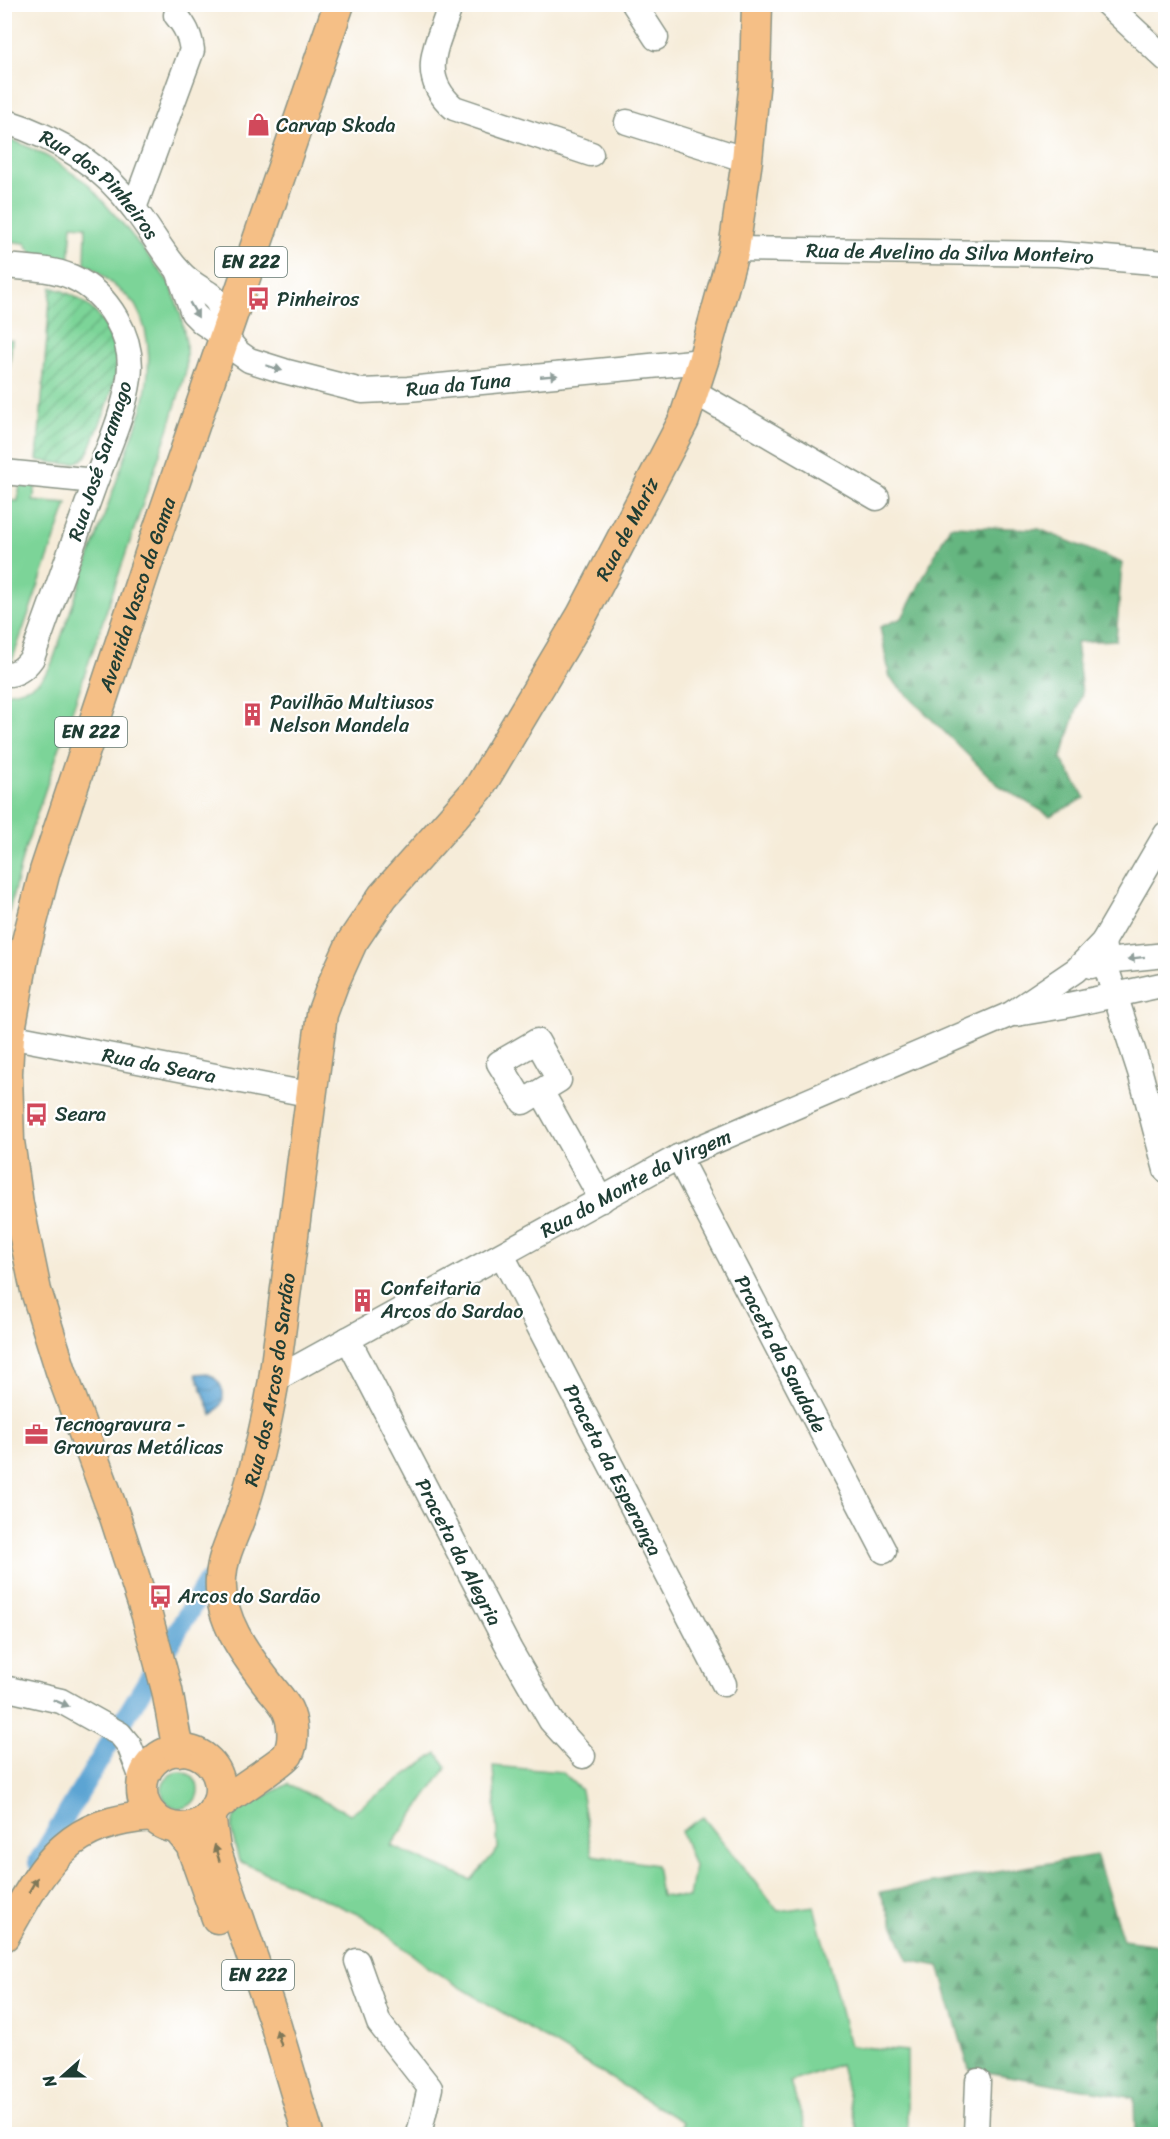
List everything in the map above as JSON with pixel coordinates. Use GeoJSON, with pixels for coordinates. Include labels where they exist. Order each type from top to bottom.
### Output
{"type":"FeatureCollection","features":[{"type":"Feature","properties":{"kind":"main road","name":"Avenida Vasco da Gama"},"geometry":{"type":"LineString","coordinates":[[178,1751],[167,1690],[147,1616],[115,1517],[61,1371],[36,1291],[18,1204],[9,1141],[7,1036],[24,953],[45,871],[150,554],[339,4]]}},
{"type":"Feature","properties":{"kind":"main road","name":"Rua de Mariz"},"geometry":{"type":"LineString","coordinates":[[333,984],[352,942],[383,896],[478,788],[582,615],[684,420],[734,249],[747,160],[755,79],[757,4]]}},
{"type":"Feature","properties":{"kind":"main road","name":"Rua dos Arcos do Sardão"},"geometry":{"type":"LineString","coordinates":[[288,1755],[292,1739],[292,1724],[287,1709],[247,1656],[230,1625],[221,1578],[228,1546],[240,1517],[265,1431],[313,1095],[322,1014],[333,984]]}},
{"type":"Feature","properties":{"kind":"main road"},"geometry":{"type":"LineString","coordinates":[[143,1781],[155,1760],[162,1755],[178,1751],[193,1753],[213,1768],[240,1770],[288,1755]]}},
{"type":"Feature","properties":{"kind":"main road"},"geometry":{"type":"LineString","coordinates":[[4,1936],[40,1874],[54,1856],[74,1840],[95,1828],[114,1821],[165,1822],[195,1826],[288,1755]]}},
{"type":"Feature","properties":{"kind":"main road","name":"EN 222"},"geometry":{"type":"LineString","coordinates":[[213,1768],[219,1787],[212,1811],[215,1849],[275,2024],[308,2134]]}},
{"type":"Feature","properties":{"kind":"main road","name":"EN 222"},"geometry":{"type":"LineString","coordinates":[[143,1781],[142,1793],[146,1806],[190,1845],[226,1942],[288,2134]]}},
{"type":"Feature","properties":{"kind":"street"},"geometry":{"type":"LineString","coordinates":[[451,4],[432,62],[432,73],[443,98],[454,108],[591,154]]}},
{"type":"Feature","properties":{"kind":"street"},"geometry":{"type":"LineString","coordinates":[[634,4],[656,39]]}},
{"type":"Feature","properties":{"kind":"street"},"geometry":{"type":"LineString","coordinates":[[1107,4],[1166,59]]}},
{"type":"Feature","properties":{"kind":"street"},"geometry":{"type":"LineString","coordinates":[[134,208],[192,50],[191,39],[186,27],[176,15]]}},
{"type":"Feature","properties":{"kind":"street","name":"Rua dos Pinheiros"},"geometry":{"type":"LineString","coordinates":[[4,121],[66,147],[84,159],[111,183],[134,208],[178,270],[193,313],[226,338]]}},
{"type":"Feature","properties":{"kind":"street"},"geometry":{"type":"LineString","coordinates":[[627,122],[747,160]]}},
{"type":"Feature","properties":{"kind":"street","name":"Rua de Avelino da Silva Monteiro"},"geometry":{"type":"LineString","coordinates":[[734,249],[1057,254],[1166,263]]}},
{"type":"Feature","properties":{"kind":"street","name":"Rua José Saramago"},"geometry":{"type":"LineString","coordinates":[[4,266],[36,269],[72,277],[103,299],[118,320],[130,358],[129,380],[32,658],[25,668],[4,675]]}},
{"type":"Feature","properties":{"kind":"street","name":"Rua da Tuna"},"geometry":{"type":"LineString","coordinates":[[226,338],[239,353],[249,360],[362,391],[408,389],[703,361]]}},
{"type":"Feature","properties":{"kind":"street"},"geometry":{"type":"LineString","coordinates":[[693,392],[877,498]]}},
{"type":"Feature","properties":{"kind":"street"},"geometry":{"type":"LineString","coordinates":[[4,472],[95,481]]}},
{"type":"Feature","properties":{"kind":"street"},"geometry":{"type":"LineString","coordinates":[[1011,1014],[1104,952],[1166,834]]}},
{"type":"Feature","properties":{"kind":"street"},"geometry":{"type":"LineString","coordinates":[[1104,952],[1166,955]]}},
{"type":"Feature","properties":{"kind":"street"},"geometry":{"type":"LineString","coordinates":[[1104,952],[1140,1072],[1166,1170]]}},
{"type":"Feature","properties":{"kind":"street"},"geometry":{"type":"LineString","coordinates":[[1011,1014],[1064,1006],[1166,984]]}},
{"type":"Feature","properties":{"kind":"street","name":"Rua do Monte da Virgem"},"geometry":{"type":"LineString","coordinates":[[274,1380],[678,1157],[1011,1014]]}},
{"type":"Feature","properties":{"kind":"street","name":"Rua da Seara"},"geometry":{"type":"LineString","coordinates":[[7,1036],[313,1095]]}},
{"type":"Feature","properties":{"kind":"street"},"geometry":{"type":"LineString","coordinates":[[541,1091],[602,1200]]}},
{"type":"Feature","properties":{"kind":"street","name":"Praceta da Saudade"},"geometry":{"type":"LineString","coordinates":[[678,1157],[884,1551]]}},
{"type":"Feature","properties":{"kind":"street","name":"Praceta da Esperança"},"geometry":{"type":"LineString","coordinates":[[502,1255],[724,1684]]}},
{"type":"Feature","properties":{"kind":"street","name":"Praceta da Alegria"},"geometry":{"type":"LineString","coordinates":[[348,1339],[510,1650],[551,1721],[583,1756]]}},
{"type":"Feature","properties":{"kind":"street"},"geometry":{"type":"LineString","coordinates":[[4,1688],[61,1701],[120,1734],[129,1745],[143,1781]]}},
{"type":"Feature","properties":{"kind":"street"},"geometry":{"type":"LineString","coordinates":[[357,1961],[379,2023],[430,2088],[419,2134]]}},
{"type":"Feature","properties":{"kind":"street"},"geometry":{"type":"LineString","coordinates":[[976,2134],[978,2080]]}},
{"type":"Feature","properties":{"kind":"green space"},"geometry":{"type":"Polygon","coordinates":[[[5,138],[48,157],[87,183],[171,285],[186,342],[186,371],[23,855],[5,928],[5,693],[21,690],[39,682],[52,663],[142,409],[149,356],[145,330],[135,305],[99,272],[85,264],[86,226],[72,225],[69,263],[37,260],[25,243],[5,241],[5,138]]]}},
{"type":"Feature","properties":{"kind":"green space"},"geometry":{"type":"Polygon","coordinates":[[[51,287],[73,296],[92,309],[111,337],[116,360],[111,393],[87,456],[70,464],[37,460],[51,287]]]}},
{"type":"Feature","properties":{"kind":"green space"},"geometry":{"type":"Polygon","coordinates":[[[5,339],[12,340],[6,401],[4,401],[5,339]]]}},
{"type":"Feature","properties":{"kind":"green space"},"geometry":{"type":"Polygon","coordinates":[[[20,484],[36,485],[33,501],[67,504],[11,664],[4,666],[4,500],[18,501],[20,484]]]}},
{"type":"Feature","properties":{"kind":"green space"},"geometry":{"type":"Polygon","coordinates":[[[950,526],[1039,529],[1122,563],[1116,640],[1076,642],[1082,693],[1061,759],[1085,798],[1050,816],[998,785],[890,678],[880,627],[902,618],[950,526]]]}},
{"type":"Feature","properties":{"kind":"green space"},"geometry":{"type":"Polygon","coordinates":[[[437,1753],[447,1767],[391,1846],[471,1880],[498,1849],[493,1766],[562,1772],[581,1790],[592,1855],[656,1865],[661,1896],[689,1898],[694,1866],[681,1831],[703,1817],[778,1911],[814,1906],[850,2046],[907,2051],[907,2134],[858,2134],[840,2064],[790,2082],[808,2134],[678,2134],[683,2122],[432,1970],[364,1917],[239,1861],[231,1829],[236,1811],[288,1784],[350,1814],[437,1753]]]}},
{"type":"Feature","properties":{"kind":"green space"},"geometry":{"type":"Polygon","coordinates":[[[180,1772],[193,1777],[198,1790],[193,1803],[180,1808],[167,1803],[162,1790],[167,1777],[180,1772]]]}},
{"type":"Feature","properties":{"kind":"green space"},"geometry":{"type":"Polygon","coordinates":[[[1096,1855],[1123,1940],[1165,1946],[1165,2134],[1135,2134],[1134,2098],[969,2069],[939,1966],[908,1960],[880,1892],[1096,1855]]]}},
{"type":"Feature","properties":{"kind":"water"},"geometry":{"type":"Polygon","coordinates":[[[207,1373],[218,1382],[223,1392],[221,1404],[212,1415],[196,1374],[207,1373]]]}},
{"type":"Feature","properties":{"kind":"waterway"},"geometry":{"type":"LineString","coordinates":[[38,1862],[207,1582]]}},
{"type":"Feature","properties":{"kind":"place","name":"Carvap Skoda"},"geometry":{"type":"Point","coordinates":[258,125]}},
{"type":"Feature","properties":{"kind":"place","name":"Pinheiros"},"geometry":{"type":"Point","coordinates":[259,299]}},
{"type":"Feature","properties":{"kind":"place","name":"Pavilhão Multiusos Nelson Mandela"},"geometry":{"type":"Point","coordinates":[252,714]}},
{"type":"Feature","properties":{"kind":"place","name":"Seara"},"geometry":{"type":"Point","coordinates":[37,1114]}},
{"type":"Feature","properties":{"kind":"place","name":"Confeitaria Arcos do Sardao"},"geometry":{"type":"Point","coordinates":[363,1300]}},
{"type":"Feature","properties":{"kind":"place","name":"Tecnogravura - Gravuras Metálicas"},"geometry":{"type":"Point","coordinates":[36,1435]}},
{"type":"Feature","properties":{"kind":"place","name":"Arcos do Sardão"},"geometry":{"type":"Point","coordinates":[160,1596]}}]}
